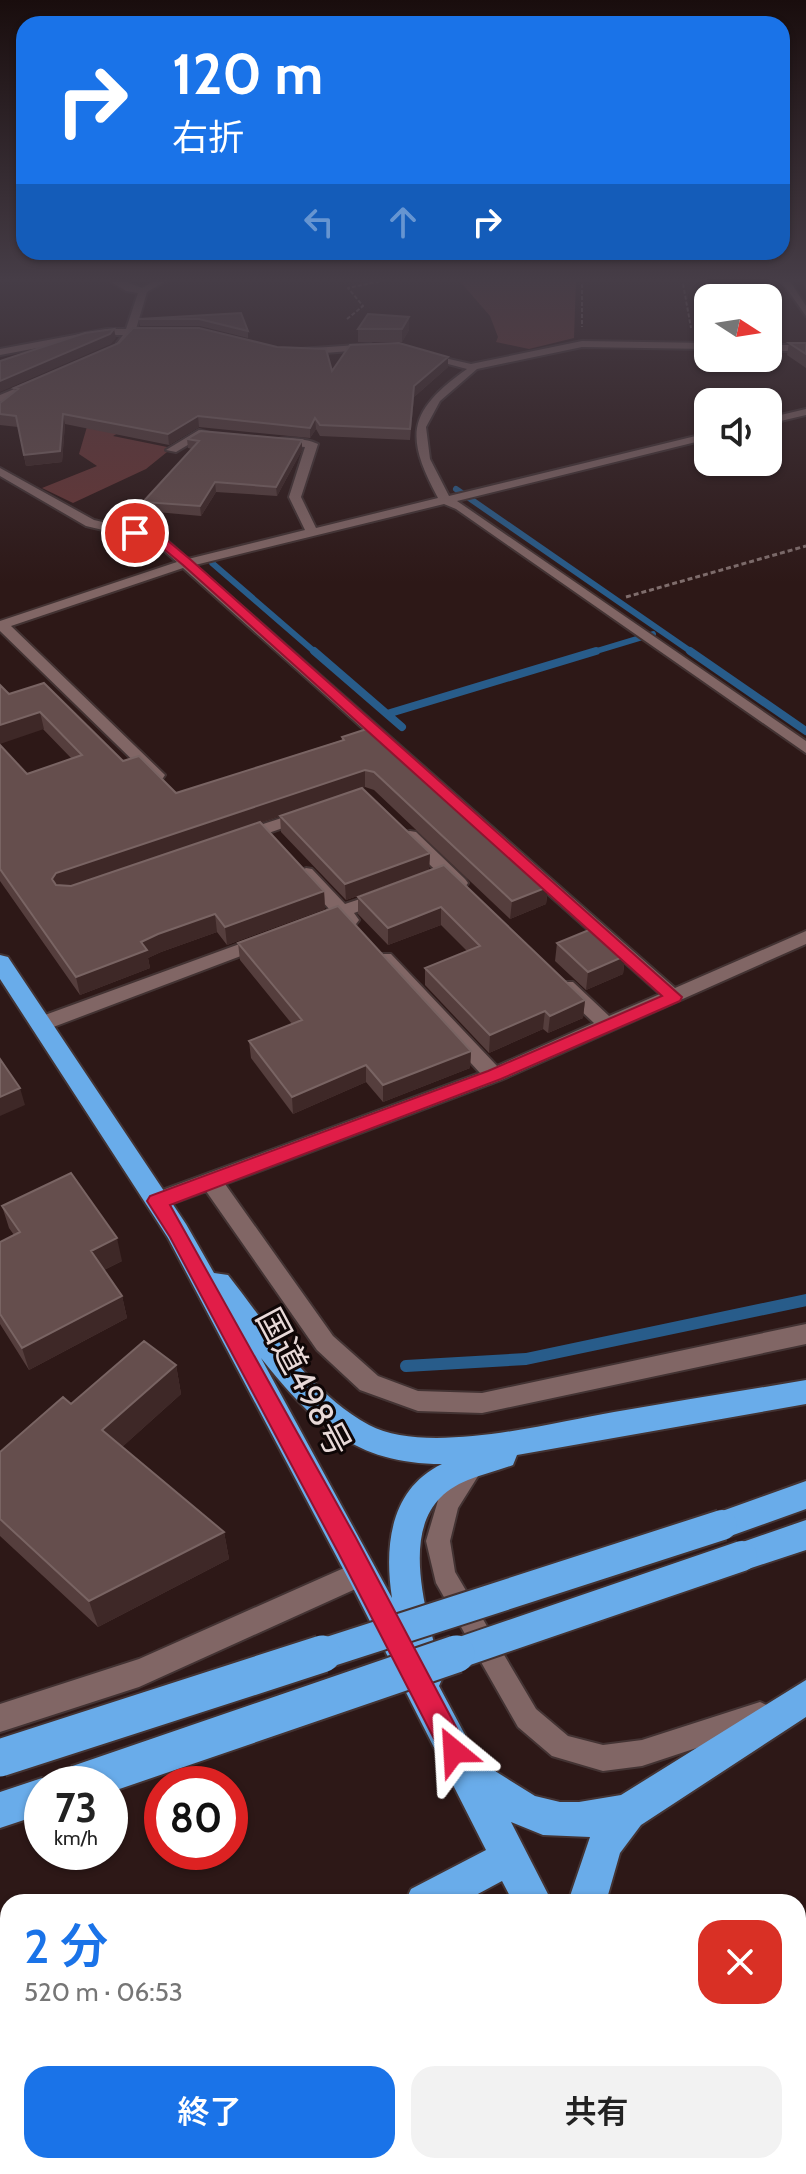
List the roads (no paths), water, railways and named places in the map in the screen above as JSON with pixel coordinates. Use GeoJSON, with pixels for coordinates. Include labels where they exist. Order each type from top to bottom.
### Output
{"type":"FeatureCollection","features":[{"type":"Feature","properties":{"kind":"highway","name":"国道498号"},"geometry":{"type":"LineString","coordinates":[[0,962],[177,1231],[362,1573],[529,1894]]}},
{"type":"Feature","properties":{"kind":"highway"},"geometry":{"type":"LineString","coordinates":[[177,1231],[325,1410],[358,1434],[400,1448],[439,1451],[478,1449],[806,1392]]}},
{"type":"Feature","properties":{"kind":"highway"},"geometry":{"type":"LineString","coordinates":[[432,1707],[403,1565],[405,1533],[413,1507],[430,1487],[450,1474],[572,1433]]}},
{"type":"Feature","properties":{"kind":"highway"},"geometry":{"type":"LineString","coordinates":[[0,1758],[722,1525],[806,1495]]}},
{"type":"Feature","properties":{"kind":"highway"},"geometry":{"type":"LineString","coordinates":[[128,1767],[806,1535]]}},
{"type":"Feature","properties":{"kind":"highway"},"geometry":{"type":"LineString","coordinates":[[466,1773],[514,1807],[549,1821],[588,1822],[628,1812],[800,1701]]}},
{"type":"Feature","properties":{"kind":"highway"},"geometry":{"type":"LineString","coordinates":[[0,1810],[24,1802]]}},
{"type":"Feature","properties":{"kind":"highway"},"geometry":{"type":"LineString","coordinates":[[589,1894],[605,1844],[628,1812]]}},
{"type":"Feature","properties":{"kind":"highway"},"geometry":{"type":"LineString","coordinates":[[439,1894],[509,1858]]}},
{"type":"Feature","properties":{"kind":"street"},"geometry":{"type":"LineString","coordinates":[[0,399],[44,379]]}},
{"type":"Feature","properties":{"kind":"street"},"geometry":{"type":"LineString","coordinates":[[461,379],[435,399],[419,429],[423,458],[445,500],[460,506],[806,748]]}},
{"type":"Feature","properties":{"kind":"street"},"geometry":{"type":"LineString","coordinates":[[782,418],[806,412]]}},
{"type":"Feature","properties":{"kind":"street"},"geometry":{"type":"LineString","coordinates":[[172,450],[199,433],[230,438]]}},
{"type":"Feature","properties":{"kind":"street"},"geometry":{"type":"LineString","coordinates":[[168,787],[1,625],[187,563],[694,439]]}},
{"type":"Feature","properties":{"kind":"street"},"geometry":{"type":"LineString","coordinates":[[258,441],[312,444],[295,497],[312,532]]}},
{"type":"Feature","properties":{"kind":"street"},"geometry":{"type":"LineString","coordinates":[[0,471],[90,523],[158,539],[674,997]]}},
{"type":"Feature","properties":{"kind":"street"},"geometry":{"type":"LineString","coordinates":[[223,844],[270,834],[323,809]]}},
{"type":"Feature","properties":{"kind":"street"},"geometry":{"type":"LineString","coordinates":[[397,824],[441,874],[470,894]]}},
{"type":"Feature","properties":{"kind":"street"},"geometry":{"type":"LineString","coordinates":[[294,860],[494,1075]]}},
{"type":"Feature","properties":{"kind":"street"},"geometry":{"type":"LineString","coordinates":[[41,1024],[395,892]]}},
{"type":"Feature","properties":{"kind":"street"},"geometry":{"type":"LineString","coordinates":[[157,1201],[494,1075],[806,937]]}},
{"type":"Feature","properties":{"kind":"street"},"geometry":{"type":"LineString","coordinates":[[551,971],[608,1026]]}},
{"type":"Feature","properties":{"kind":"street"},"geometry":{"type":"LineString","coordinates":[[211,1181],[325,1343],[369,1383],[418,1401],[482,1403],[806,1334]]}},
{"type":"Feature","properties":{"kind":"street"},"geometry":{"type":"LineString","coordinates":[[0,1718],[63,1703],[201,1648],[362,1573]]}},
{"type":"Feature","properties":{"kind":"lane"},"geometry":{"type":"LineString","coordinates":[[474,1465],[447,1504],[438,1541],[444,1575],[527,1718],[561,1747],[603,1758],[642,1753],[800,1701]]}},
{"type":"Feature","properties":{"kind":"waterway"},"geometry":{"type":"LineString","coordinates":[[456,489],[693,653]]}},
{"type":"Feature","properties":{"kind":"waterway"},"geometry":{"type":"LineString","coordinates":[[212,563],[316,653]]}},
{"type":"Feature","properties":{"kind":"waterway"},"geometry":{"type":"LineString","coordinates":[[590,653],[653,634]]}},
{"type":"Feature","properties":{"kind":"waterway"},"geometry":{"type":"LineString","coordinates":[[314,651],[402,727]]}},
{"type":"Feature","properties":{"kind":"waterway"},"geometry":{"type":"LineString","coordinates":[[387,714],[596,651]]}},
{"type":"Feature","properties":{"kind":"waterway"},"geometry":{"type":"LineString","coordinates":[[690,651],[806,731]]}},
{"type":"Feature","properties":{"kind":"waterway"},"geometry":{"type":"LineString","coordinates":[[406,1366],[526,1359],[806,1300]]}}]}
